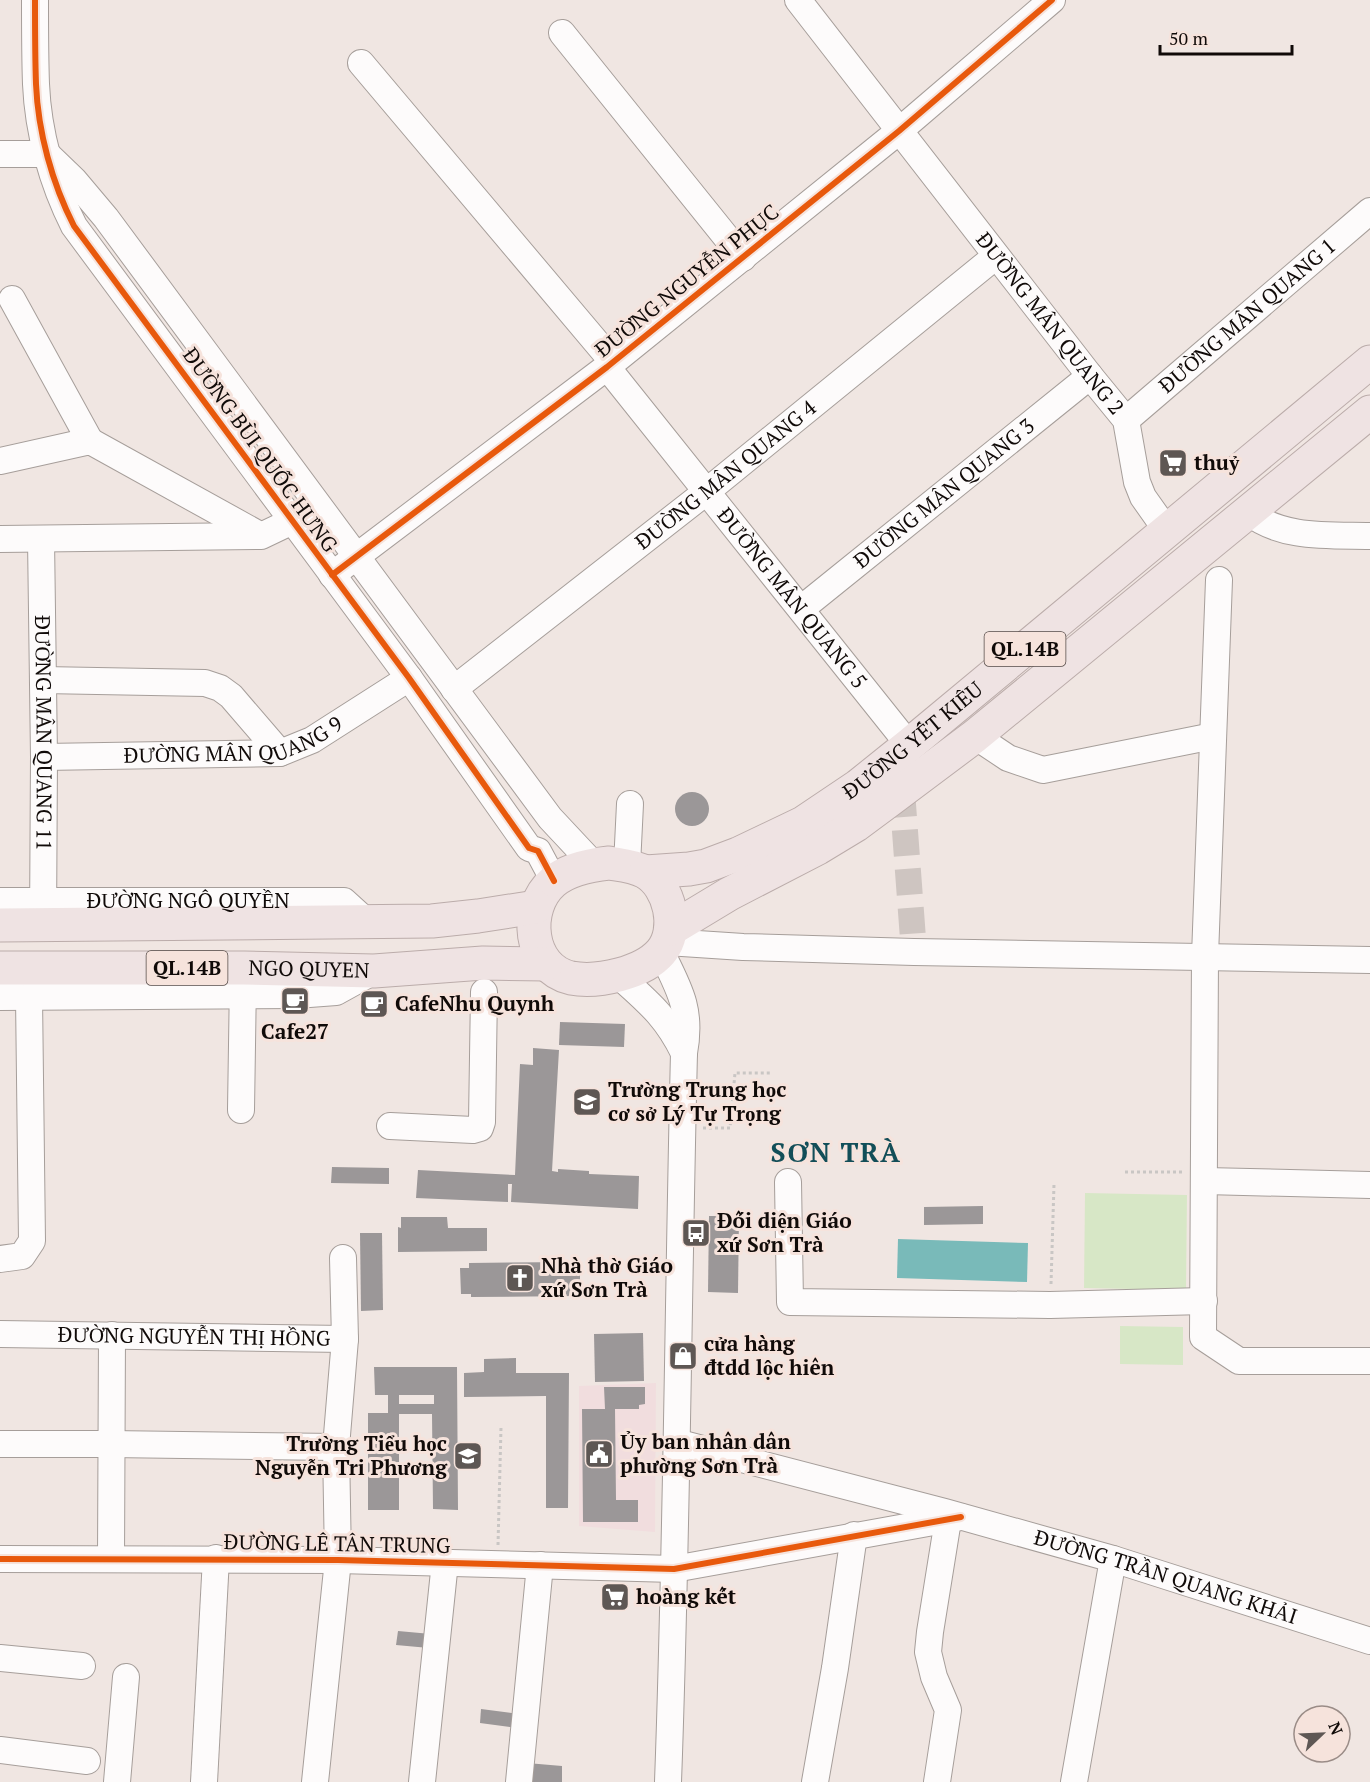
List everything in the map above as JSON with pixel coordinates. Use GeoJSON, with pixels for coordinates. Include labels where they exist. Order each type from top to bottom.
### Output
{"type":"FeatureCollection","features":[{"type":"Feature","properties":{"kind":"highway","name":"ĐƯỜNG YẾT KIÊU"},"geometry":{"type":"LineString","coordinates":[[636,869],[705,867],[802,823],[858,786],[1370,362]]}},
{"type":"Feature","properties":{"kind":"highway","name":"ĐƯỜNG YẾT KIÊU"},"geometry":{"type":"LineString","coordinates":[[666,941],[729,894],[818,848],[856,825],[975,736],[1370,411]]}},
{"type":"Feature","properties":{"kind":"highway"},"geometry":{"type":"LineString","coordinates":[[609,863],[636,869],[658,884],[666,897],[670,912],[666,941],[650,961],[618,975],[597,978],[570,977],[556,972],[546,964],[537,947],[533,926],[545,894],[571,872],[594,865],[609,863]]}},
{"type":"Feature","properties":{"kind":"highway","name":"QL.14B"},"geometry":{"type":"LineString","coordinates":[[0,926],[43,913],[432,921],[478,916],[545,894]]}},
{"type":"Feature","properties":{"kind":"highway","name":"NGO QUYEN"},"geometry":{"type":"LineString","coordinates":[[0,968],[243,982],[483,963],[546,964]]}},
{"type":"Feature","properties":{"kind":"street","name":"ĐƯỜNG BÙI QUỐC HƯNG"},"geometry":{"type":"LineString","coordinates":[[35,0],[38,108],[56,186],[74,226],[409,678],[529,848],[538,851],[545,894]]}},
{"type":"Feature","properties":{"kind":"street","name":"ĐƯỜNG MÂN QUANG 2"},"geometry":{"type":"LineString","coordinates":[[798,0],[1126,420],[1137,482],[1143,497],[1167,531]]}},
{"type":"Feature","properties":{"kind":"street","name":"ĐƯỜNG NGUYỄN PHỤC"},"geometry":{"type":"LineString","coordinates":[[332,575],[610,365],[899,131],[1045,2]]}},
{"type":"Feature","properties":{"kind":"street"},"geometry":{"type":"LineString","coordinates":[[562,33],[743,258]]}},
{"type":"Feature","properties":{"kind":"street","name":"ĐƯỜNG MÂN QUANG 5"},"geometry":{"type":"LineString","coordinates":[[361,63],[610,365],[706,492],[909,745]]}},
{"type":"Feature","properties":{"kind":"street"},"geometry":{"type":"LineString","coordinates":[[0,154],[47,154]]}},
{"type":"Feature","properties":{"kind":"street","name":"ĐƯỜNG BÙI QUỐC HƯNG"},"geometry":{"type":"LineString","coordinates":[[47,154],[74,180],[106,218],[550,818],[594,865]]}},
{"type":"Feature","properties":{"kind":"street","name":"ĐƯỜNG MÂN QUANG 1"},"geometry":{"type":"LineString","coordinates":[[1126,420],[1370,211]]}},
{"type":"Feature","properties":{"kind":"street","name":"ĐƯỜNG MÂN QUANG 4"},"geometry":{"type":"LineString","coordinates":[[454,689],[706,492],[996,256]]}},
{"type":"Feature","properties":{"kind":"street"},"geometry":{"type":"LineString","coordinates":[[12,299],[90,441],[261,536]]}},
{"type":"Feature","properties":{"kind":"street","name":"ĐƯỜNG MÂN QUANG 3"},"geometry":{"type":"LineString","coordinates":[[801,609],[1090,376]]}},
{"type":"Feature","properties":{"kind":"street"},"geometry":{"type":"LineString","coordinates":[[0,461],[90,441]]}},
{"type":"Feature","properties":{"kind":"street"},"geometry":{"type":"LineString","coordinates":[[0,539],[261,536],[320,507]]}},
{"type":"Feature","properties":{"kind":"street"},"geometry":{"type":"LineString","coordinates":[[1248,512],[1270,526],[1295,533],[1370,536]]}},
{"type":"Feature","properties":{"kind":"street","name":"ĐƯỜNG MÂN QUANG 11"},"geometry":{"type":"LineString","coordinates":[[41,538],[44,757],[43,913]]}},
{"type":"Feature","properties":{"kind":"street"},"geometry":{"type":"LineString","coordinates":[[1219,580],[1205,956],[1203,1337],[1239,1361],[1370,1361]]}},
{"type":"Feature","properties":{"kind":"street","name":"ĐƯỜNG MÂN QUANG 9"},"geometry":{"type":"LineString","coordinates":[[44,757],[280,753],[312,740],[409,678]]}},
{"type":"Feature","properties":{"kind":"street"},"geometry":{"type":"LineString","coordinates":[[43,680],[205,683],[220,688],[231,696],[280,753]]}},
{"type":"Feature","properties":{"kind":"street"},"geometry":{"type":"LineString","coordinates":[[975,736],[1008,758],[1043,770],[1213,736]]}},
{"type":"Feature","properties":{"kind":"street"},"geometry":{"type":"LineString","coordinates":[[630,804],[636,869]]}},
{"type":"Feature","properties":{"kind":"street"},"geometry":{"type":"LineString","coordinates":[[0,901],[43,913]]}},
{"type":"Feature","properties":{"kind":"street"},"geometry":{"type":"LineString","coordinates":[[668,1782],[674,1620],[682,1128],[684,1053],[688,1026],[684,1002],[666,941],[743,947],[903,952],[1370,960]]}},
{"type":"Feature","properties":{"kind":"street"},"geometry":{"type":"LineString","coordinates":[[618,975],[665,1020],[684,1053]]}},
{"type":"Feature","properties":{"kind":"street"},"geometry":{"type":"LineString","coordinates":[[0,997],[243,982],[241,1110]]}},
{"type":"Feature","properties":{"kind":"street"},"geometry":{"type":"LineString","coordinates":[[390,1126],[473,1130],[480,1128],[482,1122],[484,992]]}},
{"type":"Feature","properties":{"kind":"street"},"geometry":{"type":"LineString","coordinates":[[0,1259],[14,1259],[22,1256],[32,1241],[29,997]]}},
{"type":"Feature","properties":{"kind":"street"},"geometry":{"type":"LineString","coordinates":[[1205,1177],[1370,1185]]}},
{"type":"Feature","properties":{"kind":"street"},"geometry":{"type":"LineString","coordinates":[[788,1182],[790,1302],[1050,1305],[1204,1301]]}},
{"type":"Feature","properties":{"kind":"street"},"geometry":{"type":"LineString","coordinates":[[343,1258],[345,1339]]}},
{"type":"Feature","properties":{"kind":"street","name":"ĐƯỜNG NGUYỄN THỊ HỒNG"},"geometry":{"type":"LineString","coordinates":[[0,1334],[345,1339],[336,1448],[338,1560]]}},
{"type":"Feature","properties":{"kind":"street"},"geometry":{"type":"LineString","coordinates":[[111,1335],[111,1558]]}},
{"type":"Feature","properties":{"kind":"street","name":"ĐƯỜNG TRẦN QUANG KHẢI"},"geometry":{"type":"LineString","coordinates":[[676,1442],[955,1518],[1113,1558],[1370,1641]]}},
{"type":"Feature","properties":{"kind":"street"},"geometry":{"type":"LineString","coordinates":[[0,1444],[336,1448]]}},
{"type":"Feature","properties":{"kind":"street"},"geometry":{"type":"LineString","coordinates":[[937,1782],[948,1710],[934,1677],[928,1652],[930,1632],[955,1518]]}},
{"type":"Feature","properties":{"kind":"street","name":"ĐƯỜNG TRẦN QUANG KHẢI"},"geometry":{"type":"LineString","coordinates":[[674,1569],[955,1518]]}},
{"type":"Feature","properties":{"kind":"street"},"geometry":{"type":"LineString","coordinates":[[815,1782],[835,1668],[854,1535]]}},
{"type":"Feature","properties":{"kind":"street"},"geometry":{"type":"LineString","coordinates":[[204,1782],[216,1558]]}},
{"type":"Feature","properties":{"kind":"street","name":"ĐƯỜNG LÊ TÂN TRUNG"},"geometry":{"type":"LineString","coordinates":[[0,1559],[216,1558],[674,1569]]}},
{"type":"Feature","properties":{"kind":"street"},"geometry":{"type":"LineString","coordinates":[[1074,1782],[1113,1558]]}},
{"type":"Feature","properties":{"kind":"street","name":"ĐƯỜNG LÊ TÂN TRUNG"},"geometry":{"type":"LineString","coordinates":[[315,1782],[338,1560]]}},
{"type":"Feature","properties":{"kind":"street"},"geometry":{"type":"LineString","coordinates":[[422,1782],[445,1562]]}},
{"type":"Feature","properties":{"kind":"street"},"geometry":{"type":"LineString","coordinates":[[519,1782],[540,1565]]}},
{"type":"Feature","properties":{"kind":"street"},"geometry":{"type":"LineString","coordinates":[[0,1658],[82,1666]]}},
{"type":"Feature","properties":{"kind":"street"},"geometry":{"type":"LineString","coordinates":[[117,1782],[126,1677]]}},
{"type":"Feature","properties":{"kind":"street"},"geometry":{"type":"LineString","coordinates":[[0,1750],[87,1761]]}},
{"type":"Feature","properties":{"kind":"path"},"geometry":{"type":"LineString","coordinates":[[682,1128],[730,1128],[735,1073],[771,1073]]}},
{"type":"Feature","properties":{"kind":"path"},"geometry":{"type":"LineString","coordinates":[[1125,1172],[1205,1177]]}},
{"type":"Feature","properties":{"kind":"path"},"geometry":{"type":"LineString","coordinates":[[1050,1305],[1054,1184]]}},
{"type":"Feature","properties":{"kind":"path"},"geometry":{"type":"LineString","coordinates":[[497,1564],[501,1427]]}},
{"type":"Feature","properties":{"kind":"shaded area"},"geometry":{"type":"Polygon","coordinates":[[[656,1383],[655,1532],[579,1526],[579,1386],[656,1383]]]}},
{"type":"Feature","properties":{"kind":"green space"},"geometry":{"type":"Polygon","coordinates":[[[1085,1193],[1187,1195],[1186,1290],[1084,1288],[1085,1193]]]}},
{"type":"Feature","properties":{"kind":"green space"},"geometry":{"type":"Polygon","coordinates":[[[1120,1326],[1183,1327],[1183,1365],[1120,1364],[1120,1326]]]}},
{"type":"Feature","properties":{"kind":"water"},"geometry":{"type":"Polygon","coordinates":[[[898,1239],[1028,1243],[1027,1282],[897,1278],[898,1239]]]}},
{"type":"Feature","properties":{"kind":"building"},"geometry":{"type":"Polygon","coordinates":[[[692,792],[704,797],[709,809],[704,821],[692,826],[680,821],[675,809],[680,797],[692,792]]]}},
{"type":"Feature","properties":{"kind":"building"},"geometry":{"type":"Polygon","coordinates":[[[560,1022],[625,1024],[624,1047],[559,1045],[560,1022]]]}},
{"type":"Feature","properties":{"kind":"building"},"geometry":{"type":"Polygon","coordinates":[[[533,1048],[559,1050],[552,1171],[558,1172],[558,1169],[589,1171],[589,1174],[639,1176],[638,1209],[511,1202],[512,1184],[508,1184],[508,1202],[416,1198],[418,1170],[515,1175],[520,1064],[533,1065],[533,1048]]]}},
{"type":"Feature","properties":{"kind":"building"},"geometry":{"type":"Polygon","coordinates":[[[332,1167],[389,1168],[389,1184],[331,1183],[332,1167]]]}},
{"type":"Feature","properties":{"kind":"building"},"geometry":{"type":"Polygon","coordinates":[[[983,1206],[983,1224],[924,1225],[924,1207],[983,1206]]]}},
{"type":"Feature","properties":{"kind":"building"},"geometry":{"type":"Polygon","coordinates":[[[709,1216],[739,1216],[738,1293],[708,1292],[709,1216]]]}},
{"type":"Feature","properties":{"kind":"building"},"geometry":{"type":"Polygon","coordinates":[[[401,1217],[447,1217],[448,1228],[487,1228],[487,1251],[398,1252],[398,1227],[401,1228],[401,1217]]]}},
{"type":"Feature","properties":{"kind":"building"},"geometry":{"type":"Polygon","coordinates":[[[360,1233],[382,1233],[383,1310],[361,1311],[360,1233]]]}},
{"type":"Feature","properties":{"kind":"building","name":"Nhà thờ Giáo xứ Sơn Trà"},"geometry":{"type":"Polygon","coordinates":[[[572,1262],[572,1272],[580,1272],[580,1284],[575,1285],[575,1296],[471,1297],[471,1294],[461,1294],[460,1268],[469,1268],[469,1263],[572,1262]]]}},
{"type":"Feature","properties":{"kind":"building"},"geometry":{"type":"Polygon","coordinates":[[[643,1333],[644,1381],[595,1382],[594,1334],[643,1333]]]}},
{"type":"Feature","properties":{"kind":"building"},"geometry":{"type":"Polygon","coordinates":[[[516,1358],[516,1373],[569,1373],[568,1508],[546,1508],[546,1396],[464,1397],[464,1373],[484,1372],[484,1359],[516,1358]]]}},
{"type":"Feature","properties":{"kind":"building"},"geometry":{"type":"Polygon","coordinates":[[[374,1367],[457,1367],[458,1510],[433,1509],[432,1414],[399,1414],[399,1510],[368,1510],[368,1413],[388,1413],[388,1395],[375,1395],[374,1367]],[[399,1395],[399,1404],[434,1404],[434,1395],[399,1395]]]}},
{"type":"Feature","properties":{"kind":"building","name":"Ủy ban nhân dân phường Sơn Trà"},"geometry":{"type":"Polygon","coordinates":[[[604,1387],[645,1387],[645,1404],[639,1405],[639,1409],[615,1409],[616,1500],[638,1500],[638,1522],[583,1522],[582,1409],[605,1409],[604,1387]]]}},
{"type":"Feature","properties":{"kind":"building"},"geometry":{"type":"Polygon","coordinates":[[[398,1631],[431,1634],[429,1648],[396,1645],[398,1631]]]}},
{"type":"Feature","properties":{"kind":"building"},"geometry":{"type":"Polygon","coordinates":[[[481,1709],[519,1714],[517,1728],[480,1723],[481,1709]]]}},
{"type":"Feature","properties":{"kind":"building"},"geometry":{"type":"Polygon","coordinates":[[[527,1763],[562,1766],[562,1782],[526,1782],[527,1763]]]}},
{"type":"Feature","properties":{"kind":"tunnel"},"geometry":{"type":"LineString","coordinates":[[902,791],[914,952]]}},
{"type":"Feature","properties":{"kind":"cycle path"},"geometry":{"type":"LineString","coordinates":[[35,0],[37,102],[43,139],[59,192],[74,226],[409,678],[529,848],[538,851],[554,881]]}},
{"type":"Feature","properties":{"kind":"cycle path"},"geometry":{"type":"LineString","coordinates":[[332,575],[607,367],[899,131],[1052,0]]}},
{"type":"Feature","properties":{"kind":"cycle path"},"geometry":{"type":"LineString","coordinates":[[0,1559],[338,1560],[674,1569],[961,1517]]}},
{"type":"Feature","properties":{"kind":"place","name":"thuỷ"},"geometry":{"type":"Point","coordinates":[1173,463]}},
{"type":"Feature","properties":{"kind":"place","name":"Cafe27"},"geometry":{"type":"Point","coordinates":[295,1001]}},
{"type":"Feature","properties":{"kind":"place","name":"CafeNhu Quynh"},"geometry":{"type":"Point","coordinates":[374,1004]}},
{"type":"Feature","properties":{"kind":"place","name":"Trường Trung học cơ sở Lý Tự Trọng"},"geometry":{"type":"Point","coordinates":[587,1102]}},
{"type":"Feature","properties":{"kind":"place","name":"Đối diện Giáo xứ Sơn Trà"},"geometry":{"type":"Point","coordinates":[696,1233]}},
{"type":"Feature","properties":{"kind":"place","name":"Nhà thờ Giáo xứ Sơn Trà"},"geometry":{"type":"Point","coordinates":[520,1278]}},
{"type":"Feature","properties":{"kind":"place","name":"cửa hàng đtdd lộc hiên"},"geometry":{"type":"Point","coordinates":[683,1356]}},
{"type":"Feature","properties":{"kind":"place","name":"Ủy ban nhân dân phường Sơn Trà"},"geometry":{"type":"Point","coordinates":[599,1454]}},
{"type":"Feature","properties":{"kind":"place","name":"Trường Tiểu học Nguyễn Tri Phương"},"geometry":{"type":"Point","coordinates":[468,1456]}},
{"type":"Feature","properties":{"kind":"place","name":"hoàng kết"},"geometry":{"type":"Point","coordinates":[615,1597]}},
{"type":"Feature","properties":{"kind":"district","name":"SƠN TRÀ"},"geometry":{"type":"Point","coordinates":[836,1153]}}]}
